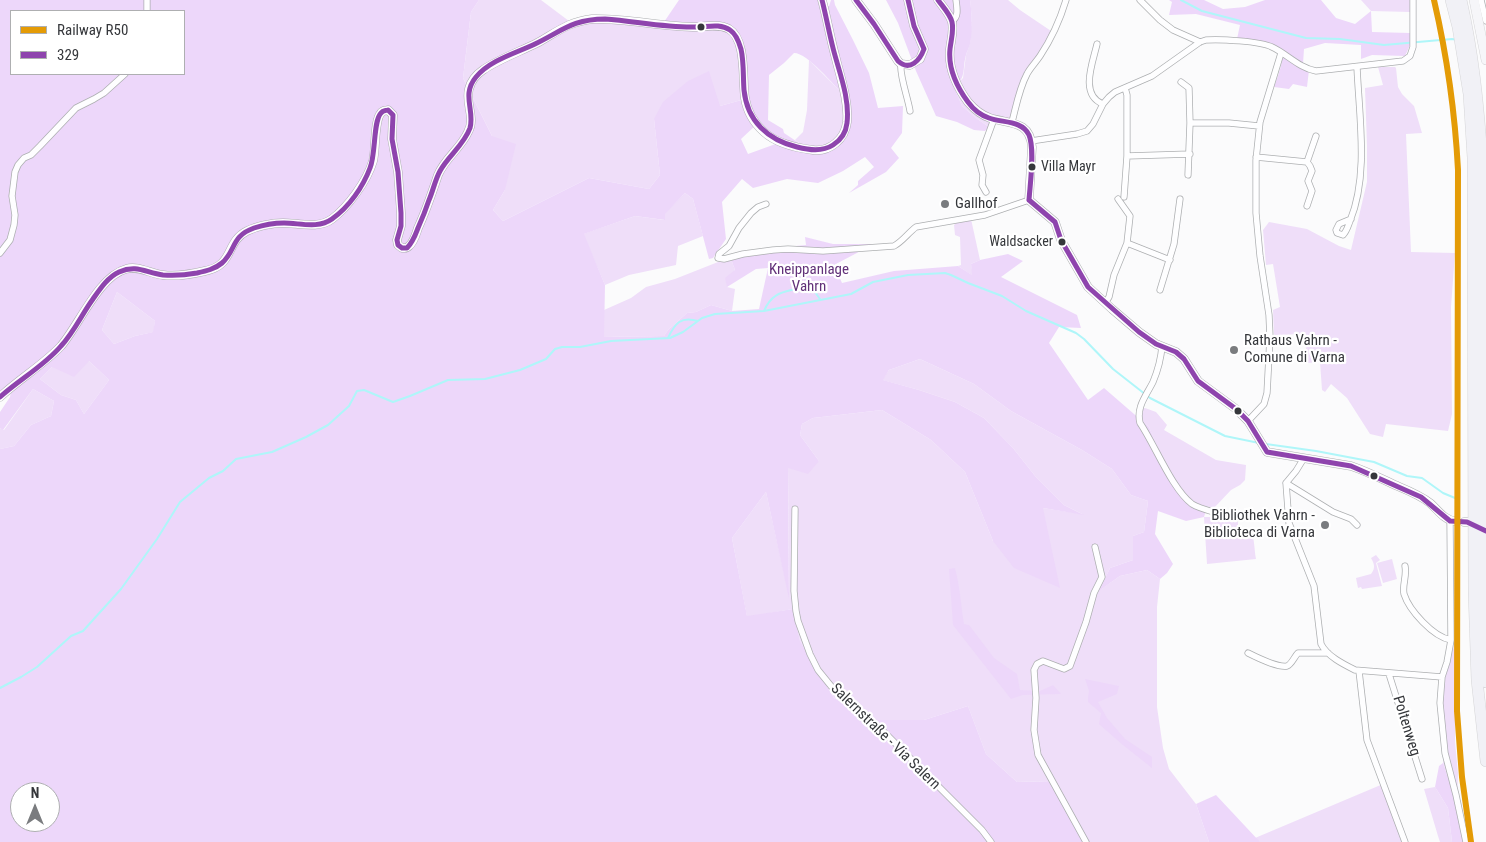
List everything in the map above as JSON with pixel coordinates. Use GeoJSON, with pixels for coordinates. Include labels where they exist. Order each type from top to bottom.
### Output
{"type":"FeatureCollection","features":[{"type":"Feature","properties":{"kind":"highway"},"geometry":{"type":"LineString","coordinates":[[1451,0],[1462,26]]}},
{"type":"Feature","properties":{"kind":"highway"},"geometry":{"type":"LineString","coordinates":[[1461,0],[1462,26],[1477,94],[1482,158],[1482,590],[1486,682]]}},
{"type":"Feature","properties":{"kind":"highway"},"geometry":{"type":"LineString","coordinates":[[1467,55],[1473,158],[1475,644],[1479,706],[1486,761]]}},
{"type":"Feature","properties":{"kind":"main road"},"geometry":{"type":"LineString","coordinates":[[1474,0],[1483,36],[1485,57]]}},
{"type":"Feature","properties":{"kind":"street"},"geometry":{"type":"LineString","coordinates":[[0,397],[60,346],[77,324],[97,292],[107,280],[118,272],[133,268],[165,276],[207,271],[224,263],[238,238],[247,231],[271,224],[317,224],[329,221],[339,213],[362,184],[372,161],[380,113],[388,110],[394,115],[392,138],[398,172],[401,213],[401,226],[397,240],[398,245],[402,248],[410,246],[442,168],[468,132],[471,121],[468,91],[478,73],[540,42],[568,25],[603,19],[683,26],[722,27],[731,31],[738,41],[741,55],[745,99],[750,114],[757,125],[766,134],[781,142],[808,149],[826,149],[836,144],[842,136],[847,123],[847,114],[845,96],[822,0]]}},
{"type":"Feature","properties":{"kind":"street"},"geometry":{"type":"LineString","coordinates":[[856,0],[874,24],[895,58],[901,64],[910,65],[920,59],[923,53],[923,45],[914,26],[908,0]]}},
{"type":"Feature","properties":{"kind":"street"},"geometry":{"type":"LineString","coordinates":[[938,0],[952,21],[951,67],[966,99],[976,110],[994,119],[1012,122],[1025,130],[1031,140],[1029,200]]}},
{"type":"Feature","properties":{"kind":"street"},"geometry":{"type":"LineString","coordinates":[[952,21],[956,19],[957,15],[956,0]]}},
{"type":"Feature","properties":{"kind":"street"},"geometry":{"type":"LineString","coordinates":[[1012,122],[1026,74],[1054,33],[1066,0]]}},
{"type":"Feature","properties":{"kind":"street"},"geometry":{"type":"LineString","coordinates":[[1140,0],[1173,30],[1200,42]]}},
{"type":"Feature","properties":{"kind":"street"},"geometry":{"type":"LineString","coordinates":[[1031,140],[1086,131],[1093,124],[1103,104],[1109,97],[1152,76],[1200,42],[1211,40],[1257,43],[1272,47],[1311,70],[1316,71],[1403,61],[1410,56],[1413,47],[1413,0]]}},
{"type":"Feature","properties":{"kind":"street"},"geometry":{"type":"LineString","coordinates":[[1482,0],[1486,21]]}},
{"type":"Feature","properties":{"kind":"street"},"geometry":{"type":"LineString","coordinates":[[1097,44],[1089,79],[1092,96],[1097,102],[1103,104]]}},
{"type":"Feature","properties":{"kind":"street"},"geometry":{"type":"LineString","coordinates":[[1248,421],[1266,399],[1269,367],[1269,315],[1256,213],[1256,157],[1259,126],[1281,53]]}},
{"type":"Feature","properties":{"kind":"street"},"geometry":{"type":"LineString","coordinates":[[901,64],[900,70],[906,88],[910,111]]}},
{"type":"Feature","properties":{"kind":"street"},"geometry":{"type":"LineString","coordinates":[[1351,219],[1360,186],[1362,162],[1357,67]]}},
{"type":"Feature","properties":{"kind":"street"},"geometry":{"type":"LineString","coordinates":[[0,253],[10,240],[14,226],[15,215],[12,196],[15,172],[18,165],[40,146],[76,108],[94,99],[124,75]]}},
{"type":"Feature","properties":{"kind":"street"},"geometry":{"type":"LineString","coordinates":[[1181,82],[1189,88],[1190,154],[1188,175]]}},
{"type":"Feature","properties":{"kind":"street"},"geometry":{"type":"LineString","coordinates":[[1124,197],[1127,156],[1127,95],[1125,88]]}},
{"type":"Feature","properties":{"kind":"street"},"geometry":{"type":"LineString","coordinates":[[986,192],[982,185],[983,175],[979,160],[994,119]]}},
{"type":"Feature","properties":{"kind":"street"},"geometry":{"type":"LineString","coordinates":[[1190,124],[1229,123],[1259,126]]}},
{"type":"Feature","properties":{"kind":"street"},"geometry":{"type":"LineString","coordinates":[[1307,162],[1316,136]]}},
{"type":"Feature","properties":{"kind":"street"},"geometry":{"type":"LineString","coordinates":[[1127,156],[1190,154]]}},
{"type":"Feature","properties":{"kind":"street"},"geometry":{"type":"LineString","coordinates":[[1256,157],[1307,162]]}},
{"type":"Feature","properties":{"kind":"street"},"geometry":{"type":"LineString","coordinates":[[1307,162],[1312,171],[1308,181],[1312,191],[1307,206]]}},
{"type":"Feature","properties":{"kind":"street"},"geometry":{"type":"LineString","coordinates":[[1105,303],[1127,243],[1130,216],[1118,199]]}},
{"type":"Feature","properties":{"kind":"street"},"geometry":{"type":"LineString","coordinates":[[1160,290],[1174,244],[1180,199]]}},
{"type":"Feature","properties":{"kind":"street"},"geometry":{"type":"LineString","coordinates":[[766,204],[758,207],[751,213],[739,228],[729,246],[719,254],[718,258],[724,259],[773,250],[823,251],[894,246],[916,227],[985,215],[1029,200]]}},
{"type":"Feature","properties":{"kind":"street"},"geometry":{"type":"LineString","coordinates":[[1029,200],[1056,222],[1061,240],[1083,280],[1105,303],[1139,332],[1156,344],[1176,352],[1184,359],[1198,381],[1236,409],[1248,421],[1267,452],[1351,466],[1362,470],[1421,497],[1437,509],[1445,518],[1459,522],[1450,640],[1447,662],[1442,677],[1440,703],[1444,745],[1466,842]]}},
{"type":"Feature","properties":{"kind":"street"},"geometry":{"type":"LineString","coordinates":[[1127,243],[1170,260]]}},
{"type":"Feature","properties":{"kind":"street"},"geometry":{"type":"LineString","coordinates":[[1162,346],[1161,359],[1139,412],[1140,423],[1173,481],[1184,496],[1193,504],[1203,509],[1228,517],[1239,518]]}},
{"type":"Feature","properties":{"kind":"street"},"geometry":{"type":"LineString","coordinates":[[1304,458],[1286,483],[1288,523],[1314,586],[1321,644],[1328,653],[1359,671],[1442,677]]}},
{"type":"Feature","properties":{"kind":"street"},"geometry":{"type":"LineString","coordinates":[[1286,483],[1333,512],[1351,519],[1357,525]]}},
{"type":"Feature","properties":{"kind":"street","name":"Salernstraße - Via Salern"},"geometry":{"type":"LineString","coordinates":[[795,509],[794,592],[798,621],[818,670],[831,686],[885,734],[982,830],[990,842]]}},
{"type":"Feature","properties":{"kind":"street"},"geometry":{"type":"LineString","coordinates":[[1086,842],[1038,755],[1034,730],[1036,698],[1034,670],[1037,664],[1043,661],[1064,669],[1070,666],[1094,593],[1102,577],[1095,547]]}},
{"type":"Feature","properties":{"kind":"street"},"geometry":{"type":"LineString","coordinates":[[1405,566],[1404,592],[1410,606],[1435,634],[1450,640]]}},
{"type":"Feature","properties":{"kind":"street"},"geometry":{"type":"LineString","coordinates":[[1316,653],[1321,644]]}},
{"type":"Feature","properties":{"kind":"street"},"geometry":{"type":"LineString","coordinates":[[1248,653],[1285,666],[1290,664],[1298,654],[1328,653]]}},
{"type":"Feature","properties":{"kind":"street"},"geometry":{"type":"LineString","coordinates":[[1359,671],[1367,740],[1405,842]]}},
{"type":"Feature","properties":{"kind":"street","name":"Poltenweg"},"geometry":{"type":"LineString","coordinates":[[1389,674],[1422,779]]}},
{"type":"Feature","properties":{"kind":"shaded area"},"geometry":{"type":"Polygon","coordinates":[[[479,0],[541,0],[569,21],[593,15],[664,22],[715,23],[738,41],[745,99],[654,119],[660,175],[649,189],[589,178],[503,221],[493,210],[505,190],[492,136],[463,78],[471,12],[479,0]]]}},
{"type":"Feature","properties":{"kind":"shaded area"},"geometry":{"type":"Polygon","coordinates":[[[970,0],[1008,0],[1054,33],[1027,75],[1012,122],[995,119],[989,127],[962,106],[954,87],[963,78],[966,55],[970,43],[972,20],[970,0]]]}},
{"type":"Feature","properties":{"kind":"shaded area"},"geometry":{"type":"Polygon","coordinates":[[[1361,0],[1410,0],[1410,12],[1371,11],[1361,0]]]}},
{"type":"Feature","properties":{"kind":"shaded area"},"geometry":{"type":"Polygon","coordinates":[[[809,60],[845,96],[847,114],[836,144],[808,149],[795,140],[803,132],[807,110],[809,60]]]}},
{"type":"Feature","properties":{"kind":"shaded area"},"geometry":{"type":"Polygon","coordinates":[[[1378,67],[1396,68],[1398,87],[1414,106],[1422,133],[1406,134],[1411,252],[1455,253],[1451,307],[1452,414],[1448,431],[1386,424],[1383,437],[1370,434],[1347,398],[1331,384],[1325,392],[1322,390],[1320,362],[1307,363],[1305,334],[1274,335],[1273,310],[1280,307],[1273,264],[1266,265],[1263,230],[1269,222],[1307,229],[1339,246],[1351,250],[1367,182],[1365,88],[1383,85],[1378,67]]]}},
{"type":"Feature","properties":{"kind":"shaded area"},"geometry":{"type":"Polygon","coordinates":[[[685,193],[693,199],[703,236],[678,246],[676,265],[629,275],[605,285],[583,234],[635,216],[664,220],[664,214],[685,193]]]}},
{"type":"Feature","properties":{"kind":"shaded area"},"geometry":{"type":"Polygon","coordinates":[[[971,219],[980,260],[971,264],[973,276],[958,266],[961,265],[960,237],[955,235],[954,225],[957,222],[971,219]]]}},
{"type":"Feature","properties":{"kind":"shaded area"},"geometry":{"type":"Polygon","coordinates":[[[731,259],[735,270],[727,287],[735,289],[732,311],[711,305],[696,312],[687,313],[664,336],[604,337],[604,310],[631,298],[646,287],[731,259]]]}},
{"type":"Feature","properties":{"kind":"shaded area"},"geometry":{"type":"Polygon","coordinates":[[[117,292],[155,321],[154,332],[135,336],[114,344],[102,330],[117,292]]]}},
{"type":"Feature","properties":{"kind":"shaded area"},"geometry":{"type":"Polygon","coordinates":[[[920,359],[974,384],[1011,411],[1082,450],[1112,469],[1131,495],[1148,501],[1144,532],[1133,536],[1133,560],[1110,568],[1100,590],[1120,576],[1147,570],[1160,579],[1157,607],[1157,707],[1163,748],[1169,769],[1196,804],[1209,842],[1089,842],[1056,781],[1017,782],[986,754],[968,706],[924,720],[873,720],[834,698],[800,641],[793,609],[747,617],[732,538],[766,492],[789,596],[788,468],[819,461],[800,435],[802,424],[813,418],[882,410],[931,440],[965,472],[993,541],[1043,508],[1082,514],[1064,505],[1036,477],[1013,448],[984,418],[955,402],[882,380],[889,370],[920,359]]]}},
{"type":"Feature","properties":{"kind":"shaded area"},"geometry":{"type":"Polygon","coordinates":[[[89,361],[109,380],[84,414],[76,400],[61,395],[40,379],[52,367],[89,361]]]}},
{"type":"Feature","properties":{"kind":"shaded area"},"geometry":{"type":"Polygon","coordinates":[[[33,389],[54,401],[51,416],[31,425],[14,446],[0,449],[0,428],[4,430],[33,389]]]}},
{"type":"Feature","properties":{"kind":"shaded area"},"geometry":{"type":"Polygon","coordinates":[[[1145,408],[1156,412],[1167,425],[1164,430],[1216,460],[1246,465],[1245,480],[1231,490],[1214,508],[1188,502],[1161,456],[1149,427],[1141,420],[1142,409],[1145,408]]]}},
{"type":"Feature","properties":{"kind":"shaded area"},"geometry":{"type":"Polygon","coordinates":[[[1204,517],[1223,517],[1229,521],[1238,521],[1238,528],[1250,529],[1254,540],[1256,559],[1207,564],[1204,517]]]}},
{"type":"Feature","properties":{"kind":"shaded area"},"geometry":{"type":"Polygon","coordinates":[[[1376,555],[1380,560],[1376,563],[1382,586],[1358,588],[1356,578],[1371,574],[1374,566],[1371,558],[1376,555]]]}},
{"type":"Feature","properties":{"kind":"shaded area"},"geometry":{"type":"Polygon","coordinates":[[[1392,559],[1397,579],[1383,583],[1377,563],[1392,559]]]}},
{"type":"Feature","properties":{"kind":"shaded area"},"geometry":{"type":"Polygon","coordinates":[[[1455,641],[1457,804],[1443,763],[1445,753],[1442,731],[1442,677],[1450,662],[1455,641]]]}},
{"type":"Feature","properties":{"kind":"shaded area"},"geometry":{"type":"Polygon","coordinates":[[[1383,784],[1405,842],[1259,842],[1255,838],[1383,784]]]}},
{"type":"Feature","properties":{"kind":"shaded area"},"geometry":{"type":"Polygon","coordinates":[[[1435,787],[1448,808],[1452,842],[1440,842],[1438,836],[1424,789],[1435,787]]]}},
{"type":"Feature","properties":{"kind":"green space","name":"Kneippanlage Vahrn"},"geometry":{"type":"Polygon","coordinates":[[[0,0],[479,0],[471,12],[463,78],[492,136],[516,144],[505,190],[493,210],[503,221],[589,178],[649,189],[660,175],[654,119],[663,102],[688,81],[709,71],[720,106],[745,99],[741,55],[731,31],[692,24],[664,22],[679,0],[822,0],[823,5],[829,6],[831,0],[834,0],[869,73],[878,108],[903,106],[902,133],[891,148],[899,158],[886,172],[849,193],[858,185],[858,181],[874,167],[865,157],[843,171],[818,183],[787,179],[753,188],[742,179],[722,202],[726,239],[713,258],[709,259],[693,199],[685,193],[665,214],[665,220],[635,216],[584,234],[605,285],[604,337],[664,336],[687,313],[696,312],[711,305],[732,311],[759,309],[768,268],[756,269],[727,287],[725,278],[735,270],[731,259],[762,249],[806,245],[805,237],[833,244],[874,244],[834,265],[842,283],[894,271],[958,266],[972,275],[971,264],[980,260],[1008,254],[1023,261],[1001,277],[1077,315],[1081,328],[1059,327],[1049,343],[1088,400],[1104,388],[1149,427],[1161,456],[1187,502],[1207,507],[1204,517],[1186,521],[1158,511],[1155,534],[1173,564],[1160,579],[1147,570],[1120,576],[1099,591],[1110,568],[1133,560],[1133,536],[1144,532],[1148,501],[1131,495],[1112,469],[1082,450],[1011,411],[974,384],[920,359],[889,370],[883,380],[955,402],[984,418],[1013,448],[1036,477],[1064,505],[1084,515],[1043,508],[1060,588],[1014,568],[993,541],[965,472],[931,440],[882,410],[813,418],[802,424],[800,435],[819,461],[808,474],[788,468],[789,599],[766,492],[732,538],[747,616],[793,609],[800,641],[834,698],[873,720],[924,720],[968,706],[986,754],[1017,782],[1056,781],[1089,842],[0,842],[0,449],[14,446],[31,425],[51,416],[54,401],[33,389],[3,430],[0,428],[0,412],[10,397],[12,386],[0,397],[0,0]],[[794,53],[769,75],[768,120],[783,129],[784,133],[808,149],[826,149],[845,130],[845,96],[806,58],[794,53]],[[756,125],[741,139],[748,154],[781,142],[756,125]],[[117,292],[102,330],[114,344],[153,332],[155,321],[117,292]],[[89,361],[74,377],[52,367],[40,379],[61,395],[76,400],[84,414],[109,380],[89,361]]]}},
{"type":"Feature","properties":{"kind":"green space"},"geometry":{"type":"Polygon","coordinates":[[[886,0],[970,0],[972,33],[970,44],[961,80],[954,87],[962,106],[989,127],[985,131],[974,130],[957,122],[936,116],[898,23],[886,0]]]}},
{"type":"Feature","properties":{"kind":"green space"},"geometry":{"type":"Polygon","coordinates":[[[1169,0],[1204,0],[1223,9],[1245,7],[1265,0],[1321,0],[1336,18],[1355,24],[1371,11],[1372,32],[1410,33],[1410,45],[1405,56],[1372,55],[1361,59],[1361,45],[1325,43],[1304,49],[1303,64],[1309,70],[1307,87],[1293,84],[1289,89],[1274,87],[1282,60],[1282,53],[1279,48],[1266,42],[1237,39],[1240,25],[1196,14],[1169,15],[1172,2],[1169,0]]]}},
{"type":"Feature","properties":{"kind":"green space"},"geometry":{"type":"Polygon","coordinates":[[[955,568],[964,624],[969,625],[994,658],[1017,674],[1020,690],[1040,691],[1053,685],[1061,694],[1023,695],[1011,699],[953,625],[949,569],[955,568]]]}},
{"type":"Feature","properties":{"kind":"green space"},"geometry":{"type":"Polygon","coordinates":[[[1085,679],[1119,686],[1117,694],[1098,702],[1107,718],[1125,739],[1152,757],[1152,768],[1099,724],[1101,713],[1088,702],[1089,691],[1085,679]]]}},
{"type":"Feature","properties":{"kind":"green space"},"geometry":{"type":"Polygon","coordinates":[[[1443,763],[1457,804],[1464,842],[1452,842],[1448,808],[1435,787],[1439,766],[1443,763]]]}},
{"type":"Feature","properties":{"kind":"green space"},"geometry":{"type":"Polygon","coordinates":[[[1216,795],[1260,842],[1209,842],[1196,804],[1216,795]]]}},
{"type":"Feature","properties":{"kind":"waterway"},"geometry":{"type":"LineString","coordinates":[[1181,0],[1202,11],[1306,38],[1340,39],[1384,45],[1457,40]]}},
{"type":"Feature","properties":{"kind":"waterway"},"geometry":{"type":"LineString","coordinates":[[0,688],[37,667],[71,636],[83,631],[121,589],[157,539],[180,502],[209,478],[223,471],[236,459],[272,452],[328,425],[349,406],[357,391],[364,390],[393,402],[448,380],[485,379],[520,370],[546,359],[555,349],[562,347],[580,347],[611,341],[670,338],[683,332],[702,318],[715,314],[764,311],[851,294],[873,282],[908,275],[945,273],[1002,296],[1026,311],[1076,333],[1113,369],[1150,398],[1225,436],[1259,443]]}},
{"type":"Feature","properties":{"kind":"waterway"},"geometry":{"type":"LineString","coordinates":[[764,311],[768,303],[783,292],[810,284]]}},
{"type":"Feature","properties":{"kind":"waterway"},"geometry":{"type":"LineString","coordinates":[[818,284],[820,285],[815,292],[820,299]]}},
{"type":"Feature","properties":{"kind":"waterway"},"geometry":{"type":"LineString","coordinates":[[668,338],[673,328],[679,322],[687,319],[698,321]]}},
{"type":"Feature","properties":{"kind":"waterway"},"geometry":{"type":"LineString","coordinates":[[1266,444],[1374,462],[1407,476],[1422,478],[1443,493],[1455,498]]}},
{"type":"Feature","properties":{"kind":"rail line","name":"R50"},"geometry":{"type":"LineString","coordinates":[[1434,0],[1450,84],[1458,170],[1457,711],[1462,777],[1471,842]]}},
{"type":"Feature","properties":{"kind":"transit line","name":"329"},"geometry":{"type":"LineString","coordinates":[[0,397],[40,366],[66,341],[101,287],[119,272],[136,269],[172,275],[204,271],[222,263],[230,254],[237,239],[254,228],[280,223],[315,225],[332,219],[350,203],[363,182],[372,162],[378,117],[383,111],[388,110],[393,115],[392,139],[398,172],[401,213],[401,226],[397,240],[398,245],[402,248],[407,248],[415,236],[440,171],[464,140],[470,128],[469,90],[476,77],[496,61],[576,23],[605,19],[673,26],[718,26],[726,28],[737,38],[741,49],[746,101],[754,120],[768,134],[787,144],[815,150],[829,147],[843,136],[846,130],[848,114],[843,85],[822,0]]}},
{"type":"Feature","properties":{"kind":"transit line","name":"329"},"geometry":{"type":"LineString","coordinates":[[856,0],[898,61],[902,64],[910,65],[917,61],[924,49],[914,26],[908,0]]}},
{"type":"Feature","properties":{"kind":"transit line","name":"329"},"geometry":{"type":"LineString","coordinates":[[938,0],[952,22],[950,63],[954,77],[964,96],[977,112],[994,120],[1017,124],[1026,130],[1029,135],[1032,149],[1029,200]]}},
{"type":"Feature","properties":{"kind":"transit line","name":"329"},"geometry":{"type":"LineString","coordinates":[[1029,200],[1055,222],[1061,240],[1088,287],[1139,332],[1156,344],[1176,352],[1184,359],[1198,381],[1236,409],[1248,421],[1267,452],[1351,466],[1421,497],[1450,521],[1467,522],[1486,531]]}},
{"type":"Feature","properties":{"kind":"place","name":"Villa Mayr"},"geometry":{"type":"Point","coordinates":[1032,167]}},
{"type":"Feature","properties":{"kind":"place","name":"Gallhof"},"geometry":{"type":"Point","coordinates":[945,204]}},
{"type":"Feature","properties":{"kind":"place","name":"Waldsacker"},"geometry":{"type":"Point","coordinates":[1062,242]}},
{"type":"Feature","properties":{"kind":"place","name":"Rathaus Vahrn - Comune di Varna"},"geometry":{"type":"Point","coordinates":[1234,350]}},
{"type":"Feature","properties":{"kind":"place","name":"Bibliothek Vahrn - Biblioteca di Varna"},"geometry":{"type":"Point","coordinates":[1325,525]}}]}
